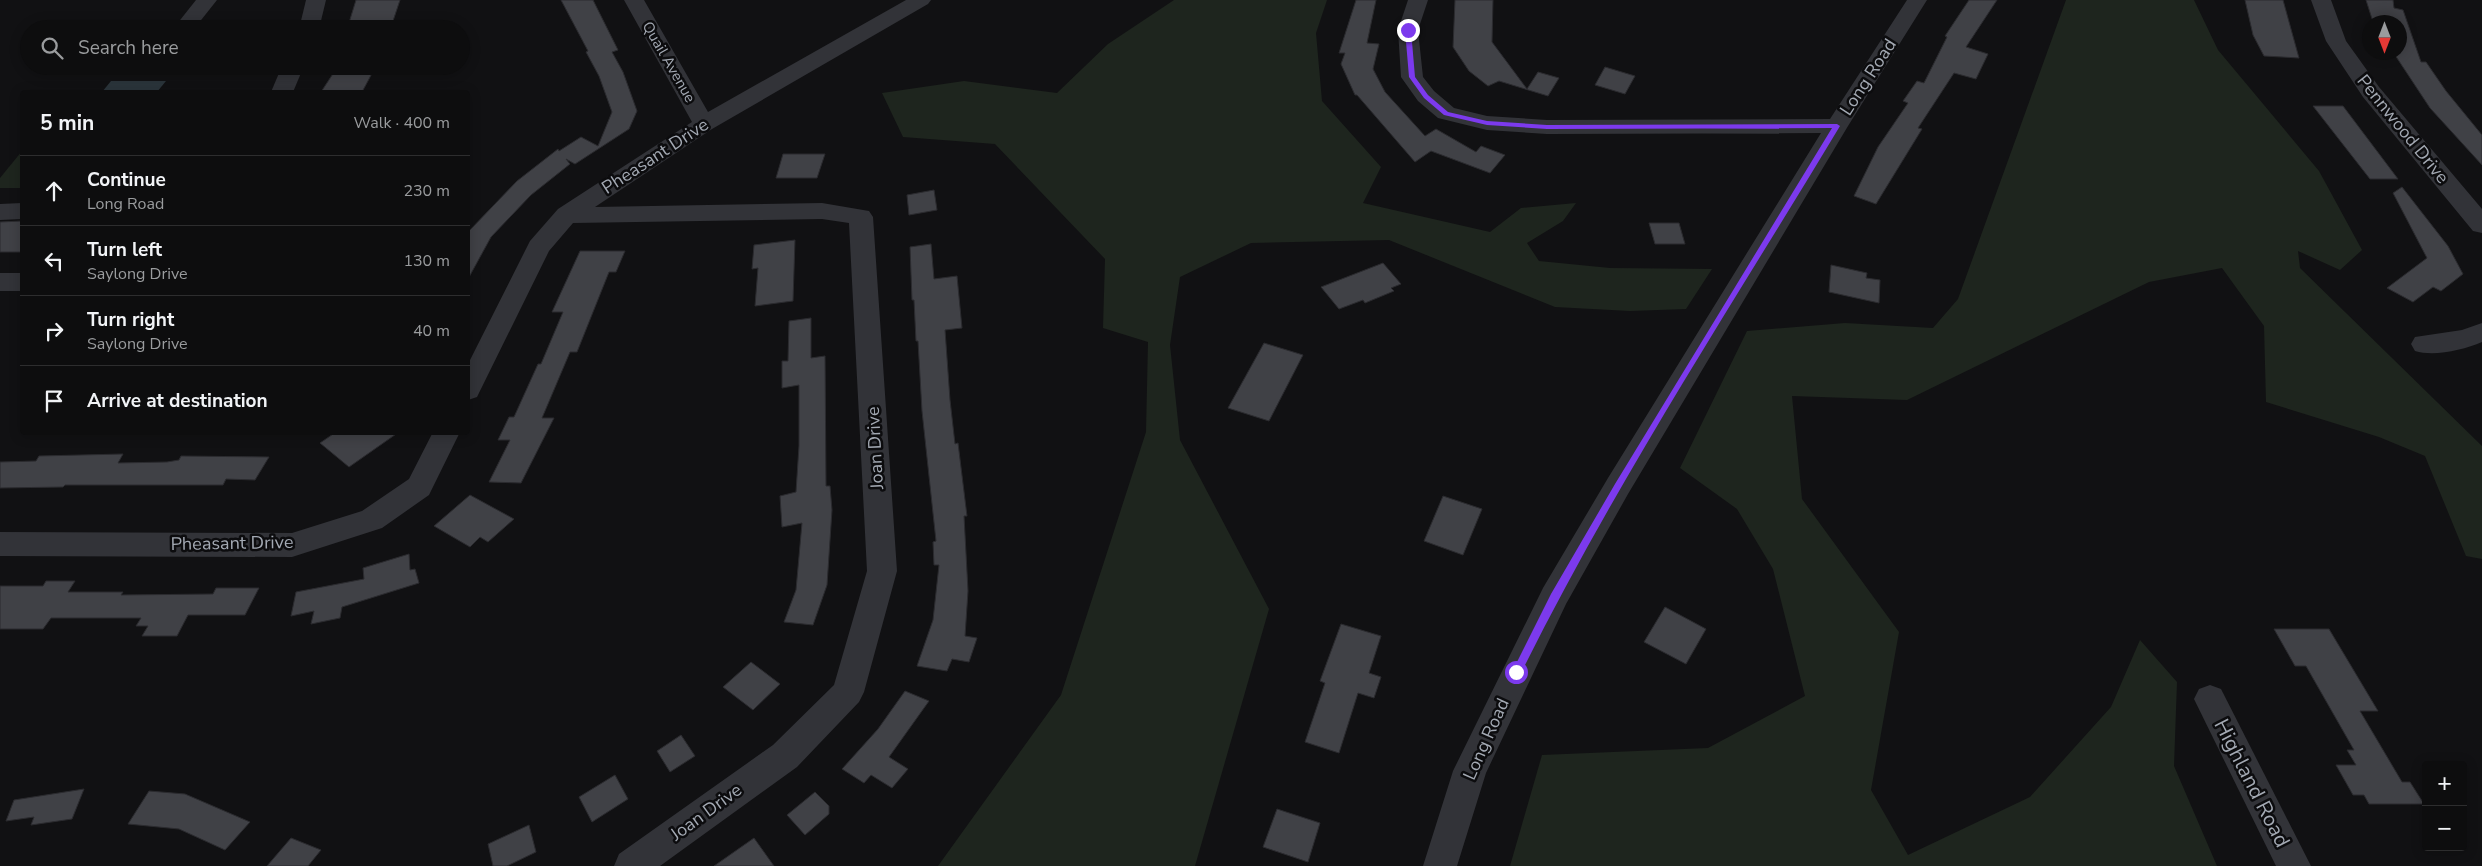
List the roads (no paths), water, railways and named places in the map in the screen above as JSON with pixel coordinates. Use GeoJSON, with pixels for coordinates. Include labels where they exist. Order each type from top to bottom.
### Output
{"type":"FeatureCollection","features":[{"type":"Feature","properties":{"kind":"street"},"geometry":{"type":"LineString","coordinates":[[190,20],[207,0]]}},
{"type":"Feature","properties":{"kind":"street"},"geometry":{"type":"LineString","coordinates":[[312,20],[316,0]]}},
{"type":"Feature","properties":{"kind":"street","name":"Quail Avenue"},"geometry":{"type":"LineString","coordinates":[[634,0],[704,124]]}},
{"type":"Feature","properties":{"kind":"street","name":"Pheasant Drive"},"geometry":{"type":"LineString","coordinates":[[470,386],[539,247],[566,215],[704,124],[921,0]]}},
{"type":"Feature","properties":{"kind":"street"},"geometry":{"type":"LineString","coordinates":[[1418,0],[1408,30],[1412,77],[1426,96],[1446,114],[1487,123],[1547,127],[1837,126]]}},
{"type":"Feature","properties":{"kind":"street","name":"Long Road"},"geometry":{"type":"LineString","coordinates":[[1440,866],[1470,771],[1554,597],[1618,486],[1837,126],[1917,0]]}},
{"type":"Feature","properties":{"kind":"street","name":"Pennwood Drive"},"geometry":{"type":"LineString","coordinates":[[2321,0],[2336,41],[2371,92],[2482,224]]}},
{"type":"Feature","properties":{"kind":"street"},"geometry":{"type":"LineString","coordinates":[[283,90],[289,75]]}},
{"type":"Feature","properties":{"kind":"street"},"geometry":{"type":"LineString","coordinates":[[0,212],[20,211]]}},
{"type":"Feature","properties":{"kind":"street","name":"Joan Drive"},"geometry":{"type":"LineString","coordinates":[[566,215],[822,211],[861,217],[882,571],[848,692],[785,756],[631,866]]}},
{"type":"Feature","properties":{"kind":"street"},"geometry":{"type":"LineString","coordinates":[[0,282],[20,282]]}},
{"type":"Feature","properties":{"kind":"street"},"geometry":{"type":"LineString","coordinates":[[2424,344],[2465,339],[2482,332]]}},
{"type":"Feature","properties":{"kind":"street","name":"Pheasant Drive"},"geometry":{"type":"LineString","coordinates":[[0,544],[292,545],[372,520],[419,487],[445,435]]}},
{"type":"Feature","properties":{"kind":"street","name":"Highland Road"},"geometry":{"type":"LineString","coordinates":[[2210,699],[2294,866]]}}]}
